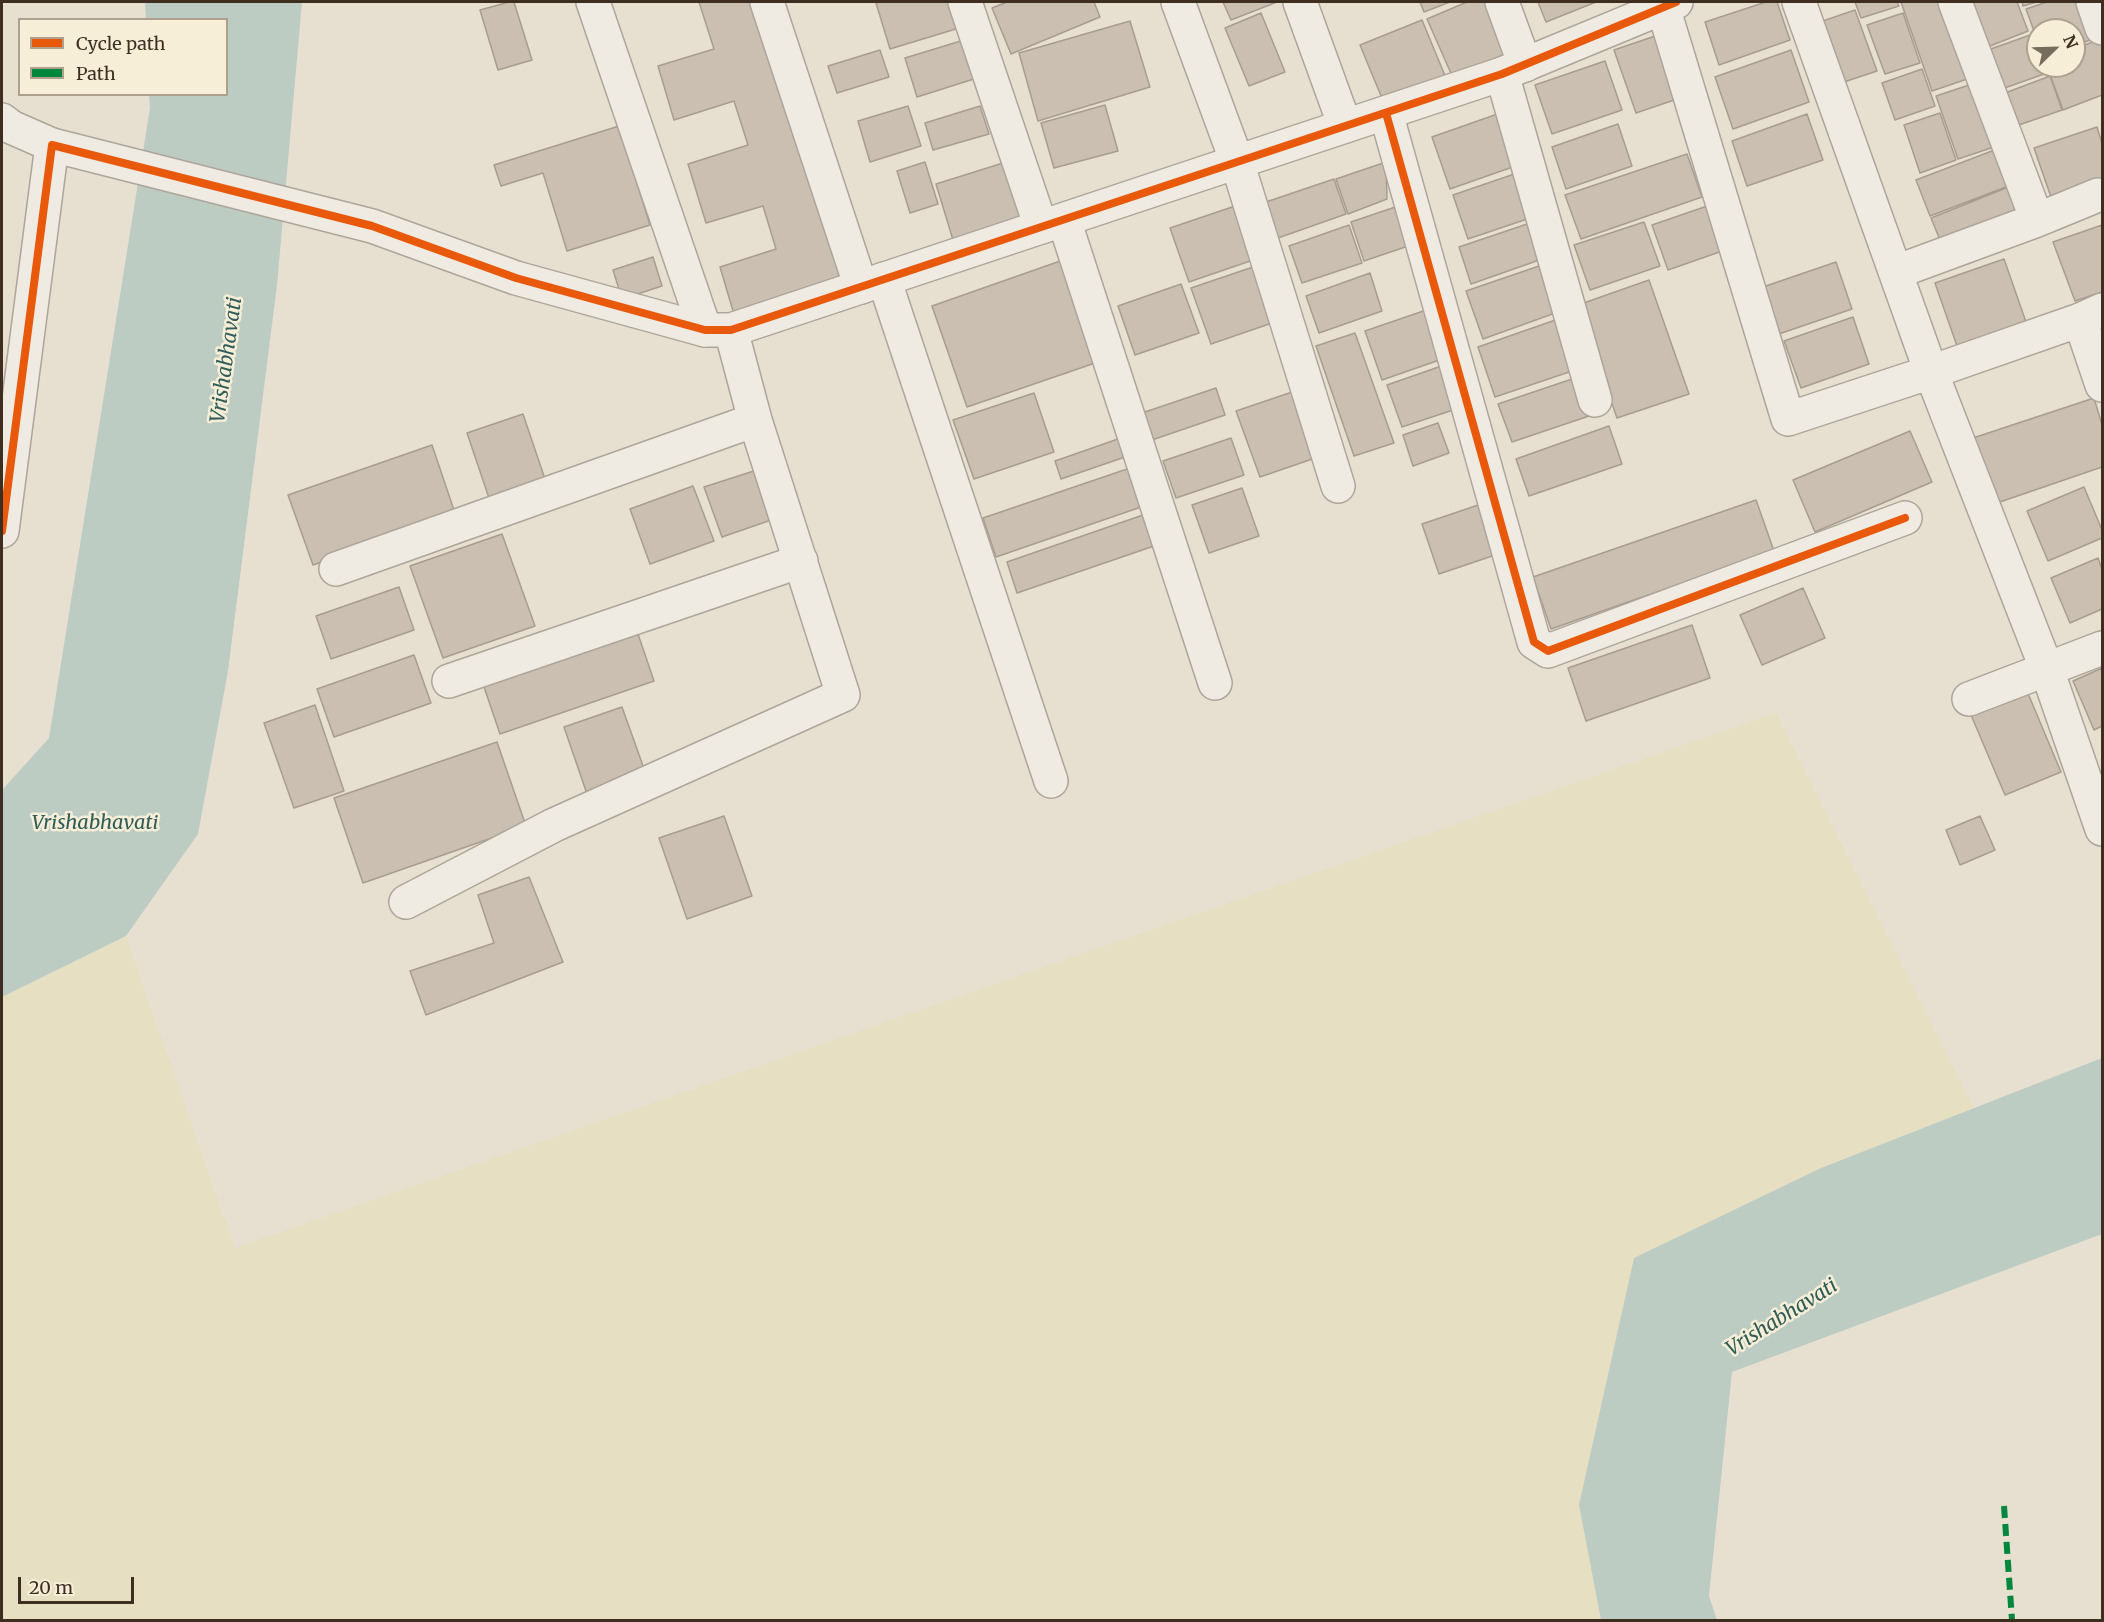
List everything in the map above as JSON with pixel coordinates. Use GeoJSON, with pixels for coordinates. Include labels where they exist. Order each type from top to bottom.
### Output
{"type":"FeatureCollection","features":[{"type":"Feature","properties":{"kind":"street"},"geometry":{"type":"LineString","coordinates":[[406,902],[554,825],[843,695],[755,420],[718,330],[593,2]]}},
{"type":"Feature","properties":{"kind":"street"},"geometry":{"type":"LineString","coordinates":[[767,2],[872,283],[1051,781]]}},
{"type":"Feature","properties":{"kind":"street"},"geometry":{"type":"LineString","coordinates":[[965,2],[1053,223],[1215,683]]}},
{"type":"Feature","properties":{"kind":"street"},"geometry":{"type":"LineString","coordinates":[[1178,2],[1237,162],[1338,486]]}},
{"type":"Feature","properties":{"kind":"street"},"geometry":{"type":"LineString","coordinates":[[1300,2],[1345,126]]}},
{"type":"Feature","properties":{"kind":"street"},"geometry":{"type":"LineString","coordinates":[[1502,2],[1514,69],[1595,400]]}},
{"type":"Feature","properties":{"kind":"street"},"geometry":{"type":"LineString","coordinates":[[1799,2],[1931,372],[2047,670],[2103,829]]}},
{"type":"Feature","properties":{"kind":"street"},"geometry":{"type":"LineString","coordinates":[[1955,2],[2037,220]]}},
{"type":"Feature","properties":{"kind":"street"},"geometry":{"type":"LineString","coordinates":[[2093,2],[2103,28]]}},
{"type":"Feature","properties":{"kind":"street"},"geometry":{"type":"LineString","coordinates":[[2,120],[11,127],[62,148],[372,226],[516,278],[718,330],[872,283],[1386,113],[1514,69],[1669,4],[1788,419],[1931,372],[2091,314],[2103,385]]}},
{"type":"Feature","properties":{"kind":"street"},"geometry":{"type":"LineString","coordinates":[[1386,113],[1534,642],[1548,651],[1905,518]]}},
{"type":"Feature","properties":{"kind":"street"},"geometry":{"type":"LineString","coordinates":[[2,531],[8,430],[62,148]]}},
{"type":"Feature","properties":{"kind":"street"},"geometry":{"type":"LineString","coordinates":[[1896,272],[2098,195]]}},
{"type":"Feature","properties":{"kind":"street"},"geometry":{"type":"LineString","coordinates":[[336,568],[755,420]]}},
{"type":"Feature","properties":{"kind":"street"},"geometry":{"type":"LineString","coordinates":[[449,681],[801,561]]}},
{"type":"Feature","properties":{"kind":"street"},"geometry":{"type":"LineString","coordinates":[[1969,699],[2103,648]]}},
{"type":"Feature","properties":{"kind":"shaded area"},"geometry":{"type":"Polygon","coordinates":[[[1776,713],[1974,1108],[1821,1168],[1634,1258],[1579,1505],[1601,1620],[2,1620],[2,997],[126,936],[235,1248],[1776,713]]]}},
{"type":"Feature","properties":{"kind":"water","name":"Vrishabhavati"},"geometry":{"type":"Polygon","coordinates":[[[145,2],[302,2],[277,285],[228,671],[198,834],[126,936],[2,997],[2,790],[49,738],[150,108],[149,96],[228,96],[228,18],[146,18],[145,2]]]}},
{"type":"Feature","properties":{"kind":"water","name":"Vrishabhavati"},"geometry":{"type":"Polygon","coordinates":[[[2102,1058],[2102,1234],[1732,1372],[1709,1596],[1717,1620],[1601,1620],[1579,1505],[1634,1258],[1821,1168],[2102,1058]]]}},
{"type":"Feature","properties":{"kind":"building"},"geometry":{"type":"Polygon","coordinates":[[[514,2],[532,60],[498,70],[480,10],[514,2]]]}},
{"type":"Feature","properties":{"kind":"building"},"geometry":{"type":"Polygon","coordinates":[[[699,2],[761,2],[849,287],[736,321],[720,267],[776,249],[763,206],[706,223],[688,164],[748,145],[734,101],[674,120],[658,66],[714,49],[699,2]]]}},
{"type":"Feature","properties":{"kind":"building"},"geometry":{"type":"Polygon","coordinates":[[[951,2],[959,28],[890,49],[876,3],[951,2]]]}},
{"type":"Feature","properties":{"kind":"building"},"geometry":{"type":"Polygon","coordinates":[[[1007,2],[1094,2],[1100,17],[1011,54],[992,8],[1007,2]]]}},
{"type":"Feature","properties":{"kind":"building"},"geometry":{"type":"Polygon","coordinates":[[[1223,2],[1277,2],[1231,20],[1223,2]]]}},
{"type":"Feature","properties":{"kind":"building"},"geometry":{"type":"Polygon","coordinates":[[[1420,2],[1450,2],[1424,12],[1420,2]]]}},
{"type":"Feature","properties":{"kind":"building"},"geometry":{"type":"Polygon","coordinates":[[[1467,2],[1496,2],[1517,50],[1453,78],[1427,19],[1467,2]]]}},
{"type":"Feature","properties":{"kind":"building"},"geometry":{"type":"Polygon","coordinates":[[[1538,2],[1596,2],[1546,22],[1538,2]]]}},
{"type":"Feature","properties":{"kind":"building"},"geometry":{"type":"Polygon","coordinates":[[[1766,2],[1777,2],[1790,40],[1719,65],[1705,22],[1766,2]]]}},
{"type":"Feature","properties":{"kind":"building"},"geometry":{"type":"Polygon","coordinates":[[[1855,2],[1897,2],[1899,6],[1861,18],[1855,2]]]}},
{"type":"Feature","properties":{"kind":"building"},"geometry":{"type":"Polygon","coordinates":[[[1901,2],[1951,2],[1976,76],[1932,91],[1901,2]]]}},
{"type":"Feature","properties":{"kind":"building"},"geometry":{"type":"Polygon","coordinates":[[[1967,2],[2017,2],[2026,32],[1985,48],[1967,2]]]}},
{"type":"Feature","properties":{"kind":"building"},"geometry":{"type":"Polygon","coordinates":[[[2022,2],[2037,2],[2023,6],[2022,2]]]}},
{"type":"Feature","properties":{"kind":"building"},"geometry":{"type":"Polygon","coordinates":[[[2047,2],[2085,2],[2098,37],[2086,42],[2086,18],[2029,18],[2026,9],[2047,2]]]}},
{"type":"Feature","properties":{"kind":"building"},"geometry":{"type":"Polygon","coordinates":[[[1855,10],[1877,71],[1835,85],[1814,24],[1855,10]]]}},
{"type":"Feature","properties":{"kind":"building"},"geometry":{"type":"Polygon","coordinates":[[[1261,13],[1285,72],[1249,86],[1225,28],[1261,13]]]}},
{"type":"Feature","properties":{"kind":"building"},"geometry":{"type":"Polygon","coordinates":[[[1903,13],[1920,63],[1885,74],[1867,25],[1903,13]]]}},
{"type":"Feature","properties":{"kind":"building"},"geometry":{"type":"Polygon","coordinates":[[[1422,20],[1448,83],[1386,108],[1360,45],[1422,20]]]}},
{"type":"Feature","properties":{"kind":"building"},"geometry":{"type":"Polygon","coordinates":[[[1130,21],[1150,87],[1038,121],[1019,53],[1130,21]]]}},
{"type":"Feature","properties":{"kind":"building"},"geometry":{"type":"Polygon","coordinates":[[[1667,32],[1689,95],[1636,113],[1614,50],[1667,32]]]}},
{"type":"Feature","properties":{"kind":"building"},"geometry":{"type":"Polygon","coordinates":[[[2026,36],[2026,78],[2033,78],[1999,90],[1985,51],[2026,36]]]}},
{"type":"Feature","properties":{"kind":"building"},"geometry":{"type":"Polygon","coordinates":[[[2101,39],[2102,95],[2063,110],[2051,78],[2086,78],[2086,45],[2101,39]]]}},
{"type":"Feature","properties":{"kind":"building"},"geometry":{"type":"Polygon","coordinates":[[[964,40],[977,78],[917,97],[905,58],[964,40]]]}},
{"type":"Feature","properties":{"kind":"building"},"geometry":{"type":"Polygon","coordinates":[[[880,50],[889,77],[837,93],[828,66],[880,50]]]}},
{"type":"Feature","properties":{"kind":"building"},"geometry":{"type":"Polygon","coordinates":[[[1791,50],[1809,102],[1733,129],[1715,77],[1791,50]]]}},
{"type":"Feature","properties":{"kind":"building"},"geometry":{"type":"Polygon","coordinates":[[[1605,61],[1622,110],[1552,134],[1535,85],[1605,61]]]}},
{"type":"Feature","properties":{"kind":"building"},"geometry":{"type":"Polygon","coordinates":[[[1922,69],[1935,106],[1895,120],[1882,83],[1922,69]]]}},
{"type":"Feature","properties":{"kind":"building"},"geometry":{"type":"Polygon","coordinates":[[[2045,78],[2051,78],[2062,110],[2016,126],[2005,93],[2045,78]]]}},
{"type":"Feature","properties":{"kind":"building"},"geometry":{"type":"Polygon","coordinates":[[[1981,81],[2003,144],[1958,159],[1936,96],[1981,81]]]}},
{"type":"Feature","properties":{"kind":"building"},"geometry":{"type":"Polygon","coordinates":[[[1105,105],[1118,151],[1054,168],[1041,123],[1105,105]]]}},
{"type":"Feature","properties":{"kind":"building"},"geometry":{"type":"Polygon","coordinates":[[[908,106],[921,146],[870,162],[858,121],[908,106]]]}},
{"type":"Feature","properties":{"kind":"building"},"geometry":{"type":"Polygon","coordinates":[[[980,106],[989,134],[933,150],[925,123],[980,106]]]}},
{"type":"Feature","properties":{"kind":"building"},"geometry":{"type":"Polygon","coordinates":[[[1506,111],[1524,163],[1450,189],[1432,137],[1506,111]]]}},
{"type":"Feature","properties":{"kind":"building"},"geometry":{"type":"Polygon","coordinates":[[[1940,113],[1956,160],[1920,173],[1904,125],[1940,113]]]}},
{"type":"Feature","properties":{"kind":"building"},"geometry":{"type":"Polygon","coordinates":[[[1807,114],[1823,160],[1747,186],[1732,141],[1807,114]]]}},
{"type":"Feature","properties":{"kind":"building"},"geometry":{"type":"Polygon","coordinates":[[[1618,124],[1632,166],[1566,189],[1552,147],[1618,124]]]}},
{"type":"Feature","properties":{"kind":"building"},"geometry":{"type":"Polygon","coordinates":[[[619,126],[650,225],[567,251],[543,173],[501,186],[494,165],[619,126]]]}},
{"type":"Feature","properties":{"kind":"building"},"geometry":{"type":"Polygon","coordinates":[[[2097,127],[2102,143],[2102,180],[2051,197],[2034,148],[2097,127]]]}},
{"type":"Feature","properties":{"kind":"building"},"geometry":{"type":"Polygon","coordinates":[[[1997,149],[2011,185],[1930,216],[1916,180],[1997,149]]]}},
{"type":"Feature","properties":{"kind":"building"},"geometry":{"type":"Polygon","coordinates":[[[1687,154],[1702,197],[1581,239],[1565,195],[1687,154]]]}},
{"type":"Feature","properties":{"kind":"building"},"geometry":{"type":"Polygon","coordinates":[[[925,162],[938,204],[910,213],[897,171],[925,162]]]}},
{"type":"Feature","properties":{"kind":"building"},"geometry":{"type":"Polygon","coordinates":[[[1386,162],[1387,199],[1348,214],[1336,179],[1386,162]]]}},
{"type":"Feature","properties":{"kind":"building"},"geometry":{"type":"Polygon","coordinates":[[[1003,163],[1021,220],[953,240],[936,184],[1003,163]]]}},
{"type":"Feature","properties":{"kind":"building"},"geometry":{"type":"Polygon","coordinates":[[[1526,170],[1542,214],[1468,239],[1453,195],[1526,170]]]}},
{"type":"Feature","properties":{"kind":"building"},"geometry":{"type":"Polygon","coordinates":[[[1334,179],[1346,214],[1278,238],[1266,202],[1334,179]]]}},
{"type":"Feature","properties":{"kind":"building"},"geometry":{"type":"Polygon","coordinates":[[[2011,186],[2019,209],[1940,240],[1931,218],[2011,186]]]}},
{"type":"Feature","properties":{"kind":"building"},"geometry":{"type":"Polygon","coordinates":[[[1407,203],[1420,242],[1364,261],[1351,222],[1407,203]]]}},
{"type":"Feature","properties":{"kind":"building"},"geometry":{"type":"Polygon","coordinates":[[[1713,204],[1728,249],[1668,270],[1652,225],[1713,204]]]}},
{"type":"Feature","properties":{"kind":"building"},"geometry":{"type":"Polygon","coordinates":[[[1238,205],[1256,259],[1189,282],[1170,228],[1238,205]]]}},
{"type":"Feature","properties":{"kind":"building"},"geometry":{"type":"Polygon","coordinates":[[[1533,222],[1545,258],[1471,284],[1459,247],[1533,222]]]}},
{"type":"Feature","properties":{"kind":"building"},"geometry":{"type":"Polygon","coordinates":[[[1644,222],[1660,266],[1590,290],[1574,245],[1644,222]]]}},
{"type":"Feature","properties":{"kind":"building"},"geometry":{"type":"Polygon","coordinates":[[[1349,225],[1362,263],[1302,283],[1289,246],[1349,225]]]}},
{"type":"Feature","properties":{"kind":"building"},"geometry":{"type":"Polygon","coordinates":[[[2102,225],[2102,292],[2075,301],[2053,242],[2102,225]]]}},
{"type":"Feature","properties":{"kind":"building"},"geometry":{"type":"Polygon","coordinates":[[[653,257],[662,286],[622,299],[613,270],[653,257]]]}},
{"type":"Feature","properties":{"kind":"building"},"geometry":{"type":"Polygon","coordinates":[[[2004,259],[2026,322],[1957,346],[1935,283],[2004,259]]]}},
{"type":"Feature","properties":{"kind":"building"},"geometry":{"type":"Polygon","coordinates":[[[1063,260],[1098,362],[967,407],[932,306],[1063,260]]]}},
{"type":"Feature","properties":{"kind":"building"},"geometry":{"type":"Polygon","coordinates":[[[1836,262],[1852,309],[1776,335],[1760,288],[1836,262]]]}},
{"type":"Feature","properties":{"kind":"building"},"geometry":{"type":"Polygon","coordinates":[[[1542,265],[1558,312],[1483,339],[1466,291],[1542,265]]]}},
{"type":"Feature","properties":{"kind":"building"},"geometry":{"type":"Polygon","coordinates":[[[1256,266],[1275,322],[1211,344],[1191,288],[1256,266]]]}},
{"type":"Feature","properties":{"kind":"building"},"geometry":{"type":"Polygon","coordinates":[[[1370,273],[1382,311],[1319,333],[1306,296],[1370,273]]]}},
{"type":"Feature","properties":{"kind":"building"},"geometry":{"type":"Polygon","coordinates":[[[1649,280],[1689,394],[1617,418],[1578,305],[1649,280]]]}},
{"type":"Feature","properties":{"kind":"building"},"geometry":{"type":"Polygon","coordinates":[[[1181,284],[1199,333],[1135,355],[1118,306],[1181,284]]]}},
{"type":"Feature","properties":{"kind":"building"},"geometry":{"type":"Polygon","coordinates":[[[1435,307],[1451,356],[1382,380],[1365,331],[1435,307]]]}},
{"type":"Feature","properties":{"kind":"building"},"geometry":{"type":"Polygon","coordinates":[[[1564,317],[1581,368],[1495,397],[1478,347],[1564,317]]]}},
{"type":"Feature","properties":{"kind":"building"},"geometry":{"type":"Polygon","coordinates":[[[1853,317],[1869,364],[1801,388],[1784,341],[1853,317]]]}},
{"type":"Feature","properties":{"kind":"building"},"geometry":{"type":"Polygon","coordinates":[[[1355,333],[1394,443],[1354,456],[1316,346],[1355,333]]]}},
{"type":"Feature","properties":{"kind":"building"},"geometry":{"type":"Polygon","coordinates":[[[1450,363],[1465,406],[1402,427],[1387,385],[1450,363]]]}},
{"type":"Feature","properties":{"kind":"building"},"geometry":{"type":"Polygon","coordinates":[[[1575,378],[1589,416],[1512,442],[1498,404],[1575,378]]]}},
{"type":"Feature","properties":{"kind":"building"},"geometry":{"type":"Polygon","coordinates":[[[1216,388],[1225,415],[1152,440],[1142,413],[1216,388]]]}},
{"type":"Feature","properties":{"kind":"building"},"geometry":{"type":"Polygon","coordinates":[[[1301,389],[1324,455],[1260,477],[1236,411],[1301,389]]]}},
{"type":"Feature","properties":{"kind":"building"},"geometry":{"type":"Polygon","coordinates":[[[1034,393],[1054,452],[974,479],[953,420],[1034,393]]]}},
{"type":"Feature","properties":{"kind":"building"},"geometry":{"type":"Polygon","coordinates":[[[2094,398],[2102,425],[2102,467],[1994,504],[1970,439],[2094,398]]]}},
{"type":"Feature","properties":{"kind":"building"},"geometry":{"type":"Polygon","coordinates":[[[523,414],[546,482],[490,501],[467,433],[523,414]]]}},
{"type":"Feature","properties":{"kind":"building"},"geometry":{"type":"Polygon","coordinates":[[[1438,423],[1449,453],[1413,466],[1403,435],[1438,423]]]}},
{"type":"Feature","properties":{"kind":"building"},"geometry":{"type":"Polygon","coordinates":[[[1609,426],[1622,464],[1529,496],[1516,459],[1609,426]]]}},
{"type":"Feature","properties":{"kind":"building"},"geometry":{"type":"Polygon","coordinates":[[[1910,431],[1932,482],[1815,532],[1793,480],[1910,431]]]}},
{"type":"Feature","properties":{"kind":"building"},"geometry":{"type":"Polygon","coordinates":[[[1231,438],[1244,475],[1176,498],[1163,461],[1231,438]]]}},
{"type":"Feature","properties":{"kind":"building"},"geometry":{"type":"Polygon","coordinates":[[[1118,439],[1125,457],[1061,479],[1055,461],[1118,439]]]}},
{"type":"Feature","properties":{"kind":"building"},"geometry":{"type":"Polygon","coordinates":[[[432,445],[456,516],[313,565],[288,495],[432,445]]]}},
{"type":"Feature","properties":{"kind":"building"},"geometry":{"type":"Polygon","coordinates":[[[1130,468],[1144,506],[996,557],[983,518],[1130,468]]]}},
{"type":"Feature","properties":{"kind":"building"},"geometry":{"type":"Polygon","coordinates":[[[760,469],[777,518],[722,537],[704,487],[760,469]]]}},
{"type":"Feature","properties":{"kind":"building"},"geometry":{"type":"Polygon","coordinates":[[[693,486],[714,541],[650,564],[630,509],[693,486]]]}},
{"type":"Feature","properties":{"kind":"building"},"geometry":{"type":"Polygon","coordinates":[[[2084,487],[2102,530],[2102,538],[2048,561],[2027,511],[2084,487]]]}},
{"type":"Feature","properties":{"kind":"building"},"geometry":{"type":"Polygon","coordinates":[[[1242,488],[1259,536],[1209,553],[1192,505],[1242,488]]]}},
{"type":"Feature","properties":{"kind":"building"},"geometry":{"type":"Polygon","coordinates":[[[1756,500],[1774,551],[1551,629],[1533,577],[1756,500]]]}},
{"type":"Feature","properties":{"kind":"building"},"geometry":{"type":"Polygon","coordinates":[[[1490,501],[1507,551],[1439,574],[1422,524],[1490,501]]]}},
{"type":"Feature","properties":{"kind":"building"},"geometry":{"type":"Polygon","coordinates":[[[1143,515],[1154,546],[1017,593],[1007,562],[1143,515]]]}},
{"type":"Feature","properties":{"kind":"building"},"geometry":{"type":"Polygon","coordinates":[[[502,534],[535,626],[443,658],[410,566],[502,534]]]}},
{"type":"Feature","properties":{"kind":"building"},"geometry":{"type":"Polygon","coordinates":[[[2098,558],[2102,569],[2102,609],[2070,623],[2051,578],[2098,558]]]}},
{"type":"Feature","properties":{"kind":"building"},"geometry":{"type":"Polygon","coordinates":[[[399,587],[414,630],[331,659],[316,616],[399,587]]]}},
{"type":"Feature","properties":{"kind":"building"},"geometry":{"type":"Polygon","coordinates":[[[1803,588],[1825,638],[1762,665],[1740,615],[1803,588]]]}},
{"type":"Feature","properties":{"kind":"building"},"geometry":{"type":"Polygon","coordinates":[[[1692,625],[1710,678],[1586,721],[1568,668],[1692,625]]]}},
{"type":"Feature","properties":{"kind":"building"},"geometry":{"type":"Polygon","coordinates":[[[637,631],[654,681],[500,734],[483,684],[637,631]]]}},
{"type":"Feature","properties":{"kind":"building"},"geometry":{"type":"Polygon","coordinates":[[[414,655],[431,703],[334,737],[317,689],[414,655]]]}},
{"type":"Feature","properties":{"kind":"building"},"geometry":{"type":"Polygon","coordinates":[[[2102,668],[2102,726],[2094,730],[2073,681],[2102,668]]]}},
{"type":"Feature","properties":{"kind":"building"},"geometry":{"type":"Polygon","coordinates":[[[2027,691],[2061,772],[2005,795],[1971,715],[2027,691]]]}},
{"type":"Feature","properties":{"kind":"building"},"geometry":{"type":"Polygon","coordinates":[[[315,705],[344,791],[294,808],[264,723],[315,705]]]}},
{"type":"Feature","properties":{"kind":"building"},"geometry":{"type":"Polygon","coordinates":[[[622,707],[647,777],[588,797],[564,727],[622,707]]]}},
{"type":"Feature","properties":{"kind":"building"},"geometry":{"type":"Polygon","coordinates":[[[497,742],[526,826],[363,883],[334,798],[497,742]]]}},
{"type":"Feature","properties":{"kind":"building"},"geometry":{"type":"Polygon","coordinates":[[[724,816],[752,896],[687,919],[659,838],[724,816]]]}},
{"type":"Feature","properties":{"kind":"building"},"geometry":{"type":"Polygon","coordinates":[[[1980,816],[1995,850],[1960,865],[1946,830],[1980,816]]]}},
{"type":"Feature","properties":{"kind":"building"},"geometry":{"type":"Polygon","coordinates":[[[529,877],[563,962],[426,1015],[410,971],[494,943],[478,895],[529,877]]]}},
{"type":"Feature","properties":{"kind":"marked path"},"geometry":{"type":"LineString","coordinates":[[2004,1506],[2012,1620]]}},
{"type":"Feature","properties":{"kind":"cycle path"},"geometry":{"type":"LineString","coordinates":[[2,531],[52,145],[372,226],[516,278],[705,330],[731,330],[1502,74],[1676,2]]}},
{"type":"Feature","properties":{"kind":"cycle path"},"geometry":{"type":"LineString","coordinates":[[1386,113],[1534,642],[1548,651],[1905,518]]}}]}
